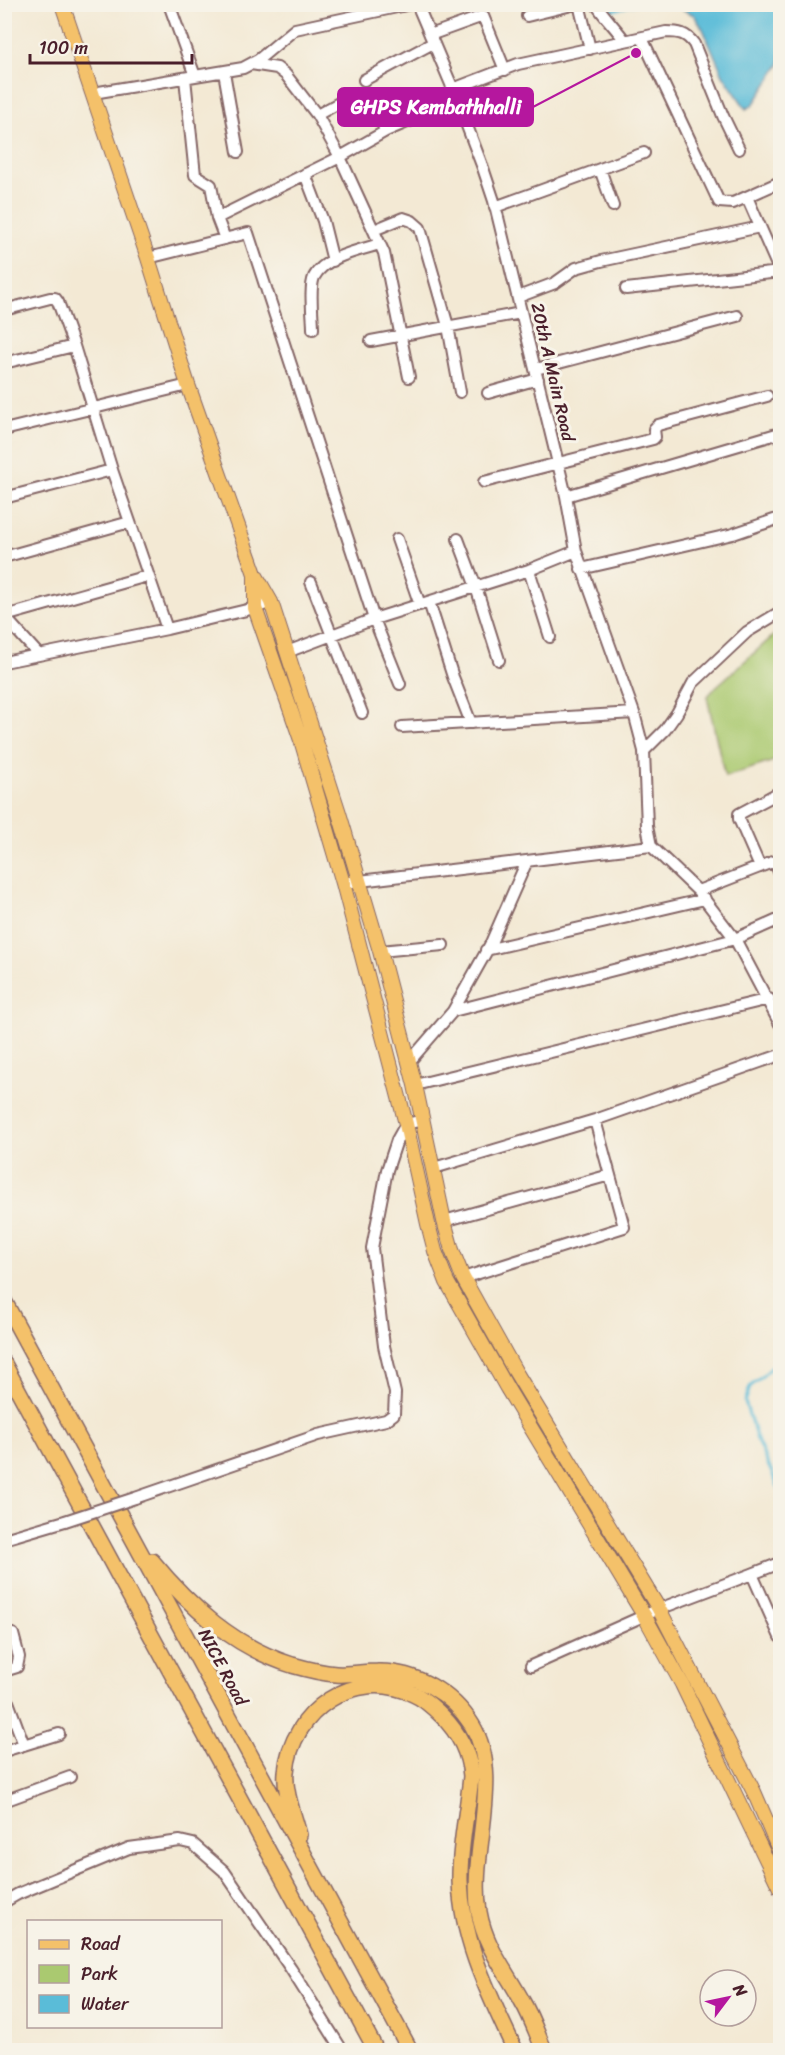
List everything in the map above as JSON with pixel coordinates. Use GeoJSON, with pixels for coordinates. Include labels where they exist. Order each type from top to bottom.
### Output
{"type":"FeatureCollection","features":[{"type":"Feature","properties":{"kind":"highway","name":"NICE Road"},"geometry":{"type":"LineString","coordinates":[[4,1301],[410,2050]]}},
{"type":"Feature","properties":{"kind":"highway"},"geometry":{"type":"LineString","coordinates":[[4,1364],[376,2050]]}},
{"type":"Feature","properties":{"kind":"highway"},"geometry":{"type":"LineString","coordinates":[[130,1533],[179,1592],[223,1631],[244,1644],[291,1664],[319,1671],[338,1674],[378,1672],[408,1675],[435,1688],[460,1709],[479,1738],[486,1769],[477,1878],[482,1930],[490,1949],[523,2001],[544,2050]]}},
{"type":"Feature","properties":{"kind":"highway"},"geometry":{"type":"LineString","coordinates":[[305,1857],[287,1789],[286,1774],[288,1755],[294,1739],[310,1714],[327,1701],[346,1691],[375,1686],[401,1689],[414,1694],[438,1712],[458,1734],[470,1762],[471,1776],[460,1880],[467,1933],[481,1976],[515,2050]]}},
{"type":"Feature","properties":{"kind":"main road"},"geometry":{"type":"LineString","coordinates":[[62,4],[148,258],[188,385],[255,574],[271,602],[323,759],[380,951],[415,1085],[452,1250],[463,1278],[521,1381],[659,1609],[754,1792],[780,1852]]}},
{"type":"Feature","properties":{"kind":"main road"},"geometry":{"type":"LineString","coordinates":[[255,574],[255,608],[301,740],[343,883],[406,1124],[435,1251],[447,1282],[543,1449],[645,1617],[692,1702],[780,1888]]}},
{"type":"Feature","properties":{"kind":"street"},"geometry":{"type":"LineString","coordinates":[[169,4],[190,77],[195,175],[211,185],[217,218],[225,239]]}},
{"type":"Feature","properties":{"kind":"street"},"geometry":{"type":"LineString","coordinates":[[93,93],[243,68],[296,29],[411,4]]}},
{"type":"Feature","properties":{"kind":"street","name":"20th A Main Road"},"geometry":{"type":"LineString","coordinates":[[417,4],[453,89],[495,207],[566,496],[576,551],[634,713],[644,751],[647,826],[651,846]]}},
{"type":"Feature","properties":{"kind":"street"},"geometry":{"type":"LineString","coordinates":[[527,16],[576,4],[580,8],[590,49]]}},
{"type":"Feature","properties":{"kind":"street"},"geometry":{"type":"LineString","coordinates":[[596,4],[625,41]]}},
{"type":"Feature","properties":{"kind":"street"},"geometry":{"type":"LineString","coordinates":[[364,80],[431,39],[483,16],[505,70]]}},
{"type":"Feature","properties":{"kind":"street"},"geometry":{"type":"LineString","coordinates":[[453,89],[518,64],[666,32],[680,32],[689,37],[694,44],[723,116],[739,148]]}},
{"type":"Feature","properties":{"kind":"street"},"geometry":{"type":"LineString","coordinates":[[642,38],[719,202],[734,204],[780,182]]}},
{"type":"Feature","properties":{"kind":"street"},"geometry":{"type":"LineString","coordinates":[[251,64],[277,68],[286,75],[317,115],[340,157],[384,253],[409,377]]}},
{"type":"Feature","properties":{"kind":"street"},"geometry":{"type":"LineString","coordinates":[[224,72],[238,152]]}},
{"type":"Feature","properties":{"kind":"street"},"geometry":{"type":"LineString","coordinates":[[317,115],[353,95],[361,94],[372,106],[386,131]]}},
{"type":"Feature","properties":{"kind":"street"},"geometry":{"type":"LineString","coordinates":[[217,218],[340,157],[386,131],[457,101]]}},
{"type":"Feature","properties":{"kind":"street"},"geometry":{"type":"LineString","coordinates":[[495,207],[644,153]]}},
{"type":"Feature","properties":{"kind":"street"},"geometry":{"type":"LineString","coordinates":[[600,169],[613,206]]}},
{"type":"Feature","properties":{"kind":"street"},"geometry":{"type":"LineString","coordinates":[[305,174],[323,221],[333,261]]}},
{"type":"Feature","properties":{"kind":"street"},"geometry":{"type":"LineString","coordinates":[[626,290],[780,272],[747,197]]}},
{"type":"Feature","properties":{"kind":"street"},"geometry":{"type":"LineString","coordinates":[[374,230],[403,218],[412,221],[420,228],[448,326],[460,392]]}},
{"type":"Feature","properties":{"kind":"street"},"geometry":{"type":"LineString","coordinates":[[518,297],[555,283],[576,268],[760,227]]}},
{"type":"Feature","properties":{"kind":"street"},"geometry":{"type":"LineString","coordinates":[[148,258],[248,233],[374,619],[400,684]]}},
{"type":"Feature","properties":{"kind":"street"},"geometry":{"type":"LineString","coordinates":[[313,329],[314,278],[322,266],[346,254],[380,244]]}},
{"type":"Feature","properties":{"kind":"street"},"geometry":{"type":"LineString","coordinates":[[4,310],[55,298],[58,302],[147,576],[167,629]]}},
{"type":"Feature","properties":{"kind":"street"},"geometry":{"type":"LineString","coordinates":[[371,341],[521,313]]}},
{"type":"Feature","properties":{"kind":"street"},"geometry":{"type":"LineString","coordinates":[[489,393],[537,374],[737,315]]}},
{"type":"Feature","properties":{"kind":"street"},"geometry":{"type":"LineString","coordinates":[[4,363],[74,346]]}},
{"type":"Feature","properties":{"kind":"street"},"geometry":{"type":"LineString","coordinates":[[4,430],[188,385]]}},
{"type":"Feature","properties":{"kind":"street"},"geometry":{"type":"LineString","coordinates":[[484,482],[653,440],[655,427],[658,425],[766,396]]}},
{"type":"Feature","properties":{"kind":"street"},"geometry":{"type":"LineString","coordinates":[[566,496],[780,433]]}},
{"type":"Feature","properties":{"kind":"street"},"geometry":{"type":"LineString","coordinates":[[4,498],[112,470]]}},
{"type":"Feature","properties":{"kind":"street"},"geometry":{"type":"LineString","coordinates":[[581,569],[734,534],[780,518]]}},
{"type":"Feature","properties":{"kind":"street"},"geometry":{"type":"LineString","coordinates":[[4,557],[130,522]]}},
{"type":"Feature","properties":{"kind":"street"},"geometry":{"type":"LineString","coordinates":[[398,539],[471,723]]}},
{"type":"Feature","properties":{"kind":"street"},"geometry":{"type":"LineString","coordinates":[[458,539],[499,660]]}},
{"type":"Feature","properties":{"kind":"street"},"geometry":{"type":"LineString","coordinates":[[287,652],[374,619],[529,570],[576,551]]}},
{"type":"Feature","properties":{"kind":"street"},"geometry":{"type":"LineString","coordinates":[[529,570],[550,638]]}},
{"type":"Feature","properties":{"kind":"street"},"geometry":{"type":"LineString","coordinates":[[39,656],[4,616],[147,576]]}},
{"type":"Feature","properties":{"kind":"street"},"geometry":{"type":"LineString","coordinates":[[311,582],[362,713]]}},
{"type":"Feature","properties":{"kind":"street"},"geometry":{"type":"LineString","coordinates":[[4,662],[167,629],[271,602]]}},
{"type":"Feature","properties":{"kind":"street"},"geometry":{"type":"LineString","coordinates":[[644,751],[671,722],[693,683],[747,632],[780,612]]}},
{"type":"Feature","properties":{"kind":"street"},"geometry":{"type":"LineString","coordinates":[[402,727],[634,713]]}},
{"type":"Feature","properties":{"kind":"street"},"geometry":{"type":"LineString","coordinates":[[760,867],[739,819],[739,814],[780,792]]}},
{"type":"Feature","properties":{"kind":"street"},"geometry":{"type":"LineString","coordinates":[[343,883],[651,846],[701,895],[735,939],[769,999],[780,1024]]}},
{"type":"Feature","properties":{"kind":"street"},"geometry":{"type":"LineString","coordinates":[[409,1062],[453,1011],[486,950],[527,861]]}},
{"type":"Feature","properties":{"kind":"street"},"geometry":{"type":"LineString","coordinates":[[486,950],[701,895],[778,861],[780,874]]}},
{"type":"Feature","properties":{"kind":"street"},"geometry":{"type":"LineString","coordinates":[[453,1011],[735,939],[780,918]]}},
{"type":"Feature","properties":{"kind":"street"},"geometry":{"type":"LineString","coordinates":[[380,951],[443,945]]}},
{"type":"Feature","properties":{"kind":"street"},"geometry":{"type":"LineString","coordinates":[[415,1085],[769,999]]}},
{"type":"Feature","properties":{"kind":"street"},"geometry":{"type":"LineString","coordinates":[[434,1168],[595,1120],[780,1055]]}},
{"type":"Feature","properties":{"kind":"street"},"geometry":{"type":"LineString","coordinates":[[4,1539],[135,1498],[318,1435],[386,1420],[394,1414],[395,1393],[384,1346],[372,1248],[387,1170],[397,1140],[406,1124],[423,1120]]}},
{"type":"Feature","properties":{"kind":"street"},"geometry":{"type":"LineString","coordinates":[[463,1278],[624,1227],[595,1120]]}},
{"type":"Feature","properties":{"kind":"street"},"geometry":{"type":"LineString","coordinates":[[444,1221],[610,1175]]}},
{"type":"Feature","properties":{"kind":"street"},"geometry":{"type":"LineString","coordinates":[[531,1666],[659,1609],[780,1563]]}},
{"type":"Feature","properties":{"kind":"street"},"geometry":{"type":"LineString","coordinates":[[752,1574],[780,1637]]}},
{"type":"Feature","properties":{"kind":"street"},"geometry":{"type":"LineString","coordinates":[[4,1671],[17,1667],[19,1662],[13,1634]]}},
{"type":"Feature","properties":{"kind":"street"},"geometry":{"type":"LineString","coordinates":[[4,1691],[24,1745]]}},
{"type":"Feature","properties":{"kind":"street"},"geometry":{"type":"LineString","coordinates":[[4,1750],[60,1734]]}},
{"type":"Feature","properties":{"kind":"street"},"geometry":{"type":"LineString","coordinates":[[4,1801],[70,1777]]}},
{"type":"Feature","properties":{"kind":"street"},"geometry":{"type":"LineString","coordinates":[[5,1899],[129,1848],[180,1841],[193,1844],[224,1871],[291,1969],[342,2050]]}},
{"type":"Feature","properties":{"kind":"green space"},"geometry":{"type":"Polygon","coordinates":[[[780,630],[780,759],[725,777],[707,697],[780,630]]]}},
{"type":"Feature","properties":{"kind":"water"},"geometry":{"type":"Polygon","coordinates":[[[673,5],[780,5],[780,64],[753,105],[746,109],[723,75],[703,29],[694,15],[673,5]]]}},
{"type":"Feature","properties":{"kind":"waterway"},"geometry":{"type":"LineString","coordinates":[[608,4],[613,10],[635,4]]}},
{"type":"Feature","properties":{"kind":"waterway"},"geometry":{"type":"LineString","coordinates":[[780,1360],[750,1387],[745,1402],[758,1443],[780,1490]]}},
{"type":"Feature","properties":{"kind":"place","name":"GHPS Kembathhalli"},"geometry":{"type":"Point","coordinates":[636,53]}}]}
